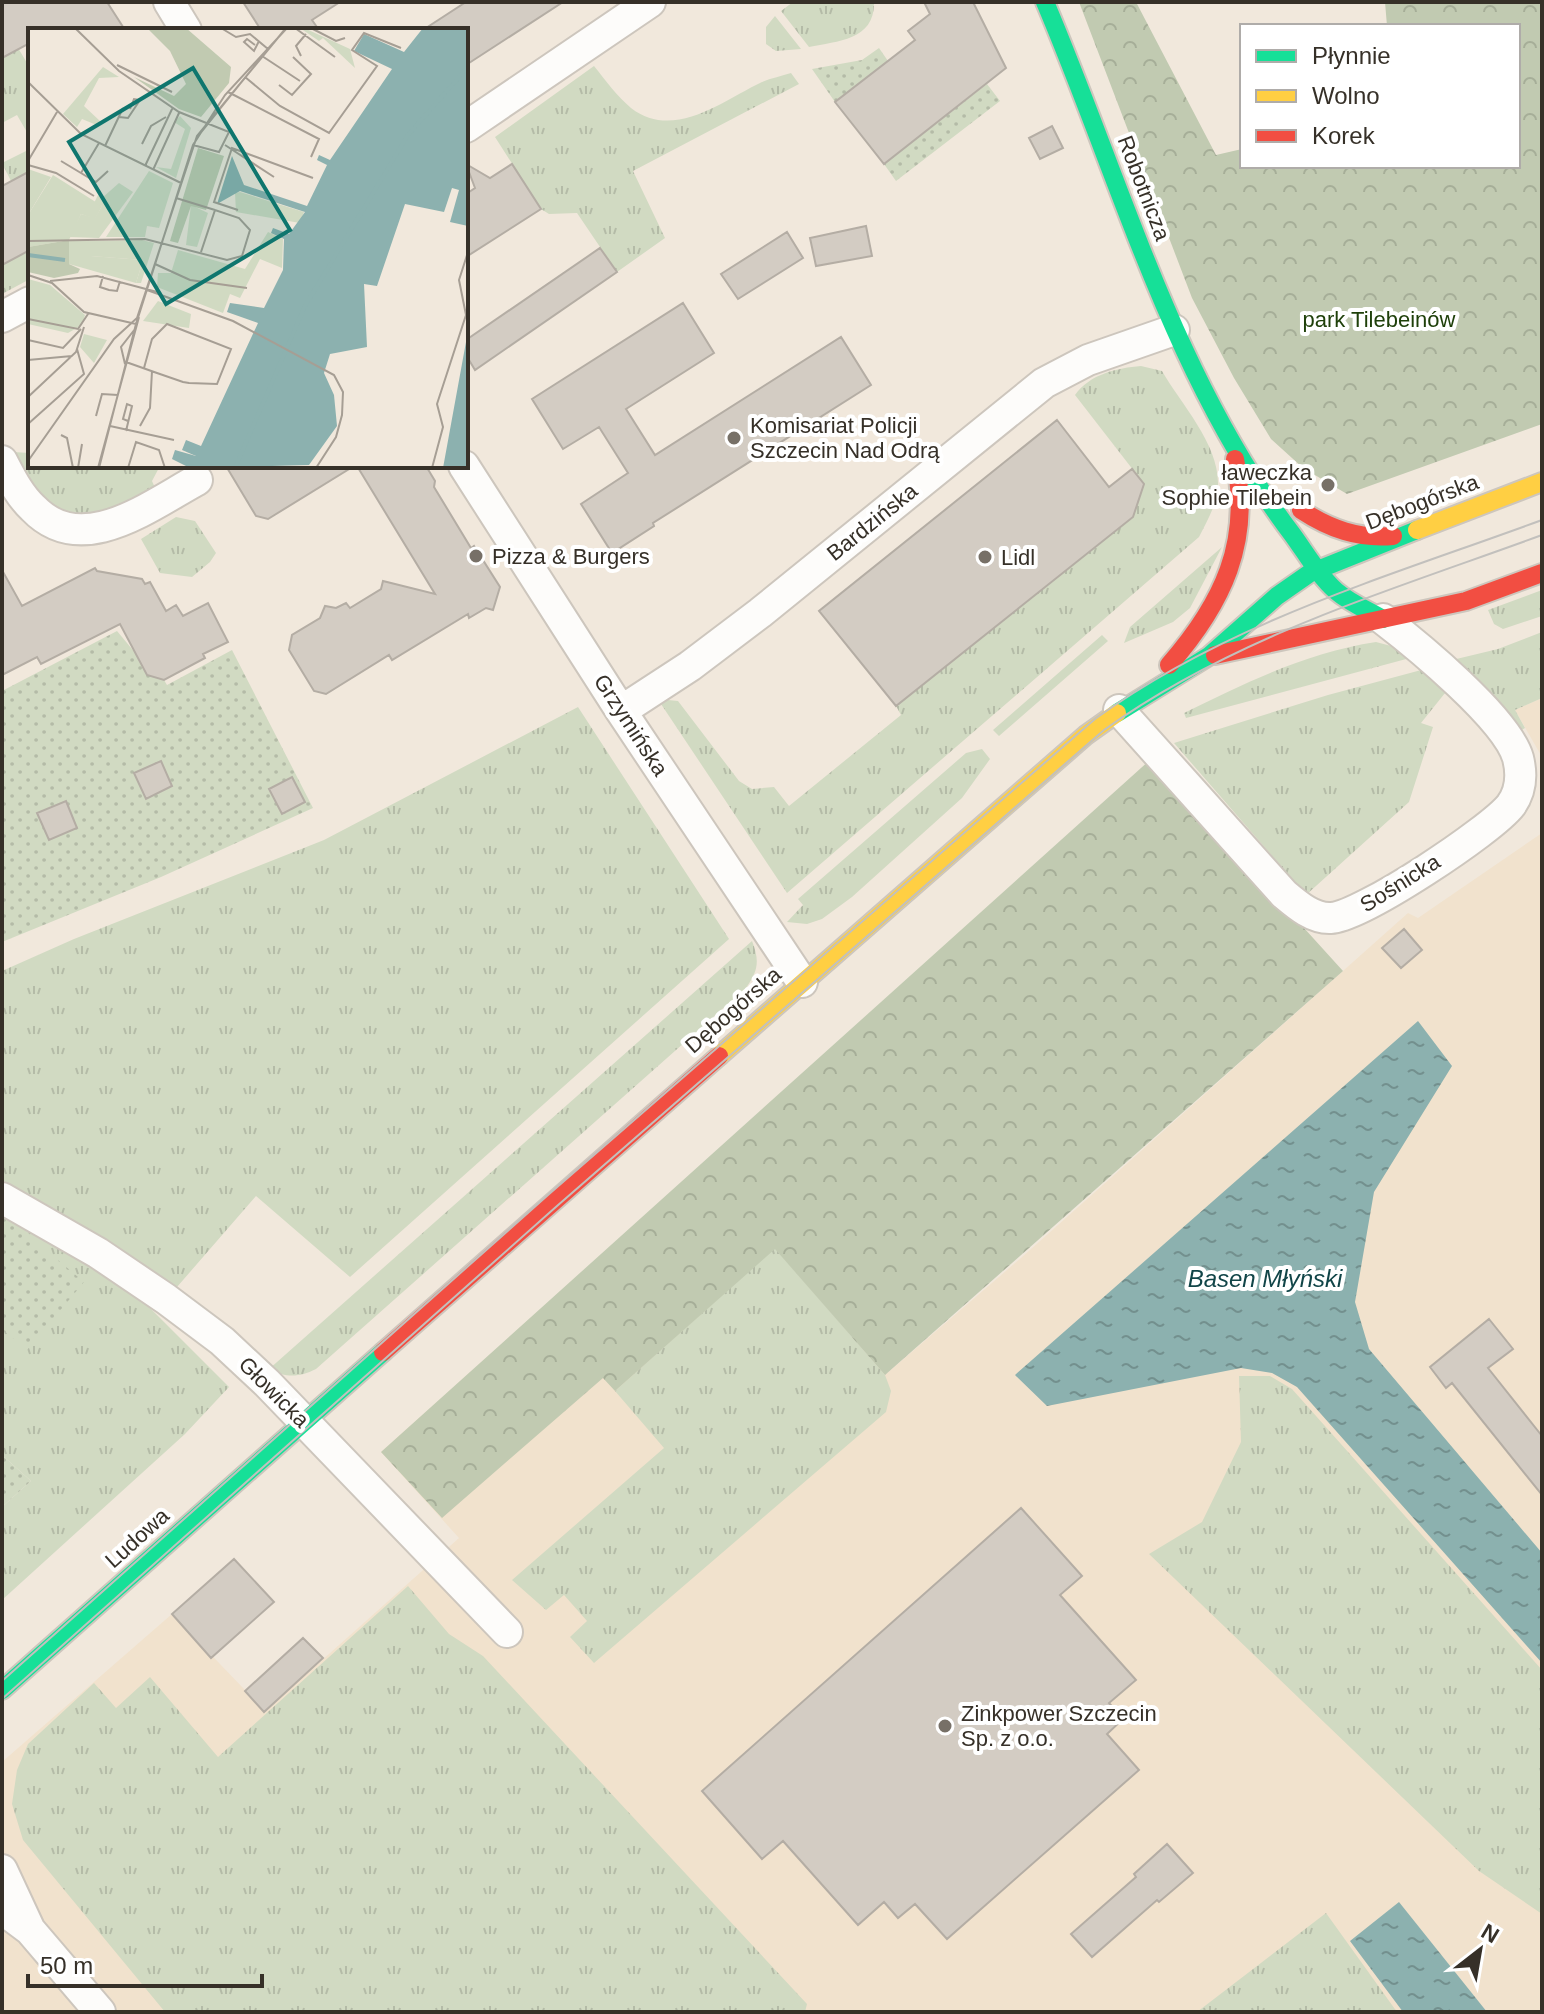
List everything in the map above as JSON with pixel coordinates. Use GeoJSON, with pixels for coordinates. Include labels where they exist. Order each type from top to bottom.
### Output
{"type":"FeatureCollection","features":[{"type":"Feature","properties":{"kind":"street"},"geometry":{"type":"LineString","coordinates":[[169,2],[185,28]]}},
{"type":"Feature","properties":{"kind":"street"},"geometry":{"type":"LineString","coordinates":[[468,126],[650,2]]}},
{"type":"Feature","properties":{"kind":"street","name":"Robotnicza"},"geometry":{"type":"LineString","coordinates":[[1045,2],[1073,66],[1174,330],[1257,486],[1319,571]]}},
{"type":"Feature","properties":{"kind":"street"},"geometry":{"type":"LineString","coordinates":[[2,317],[28,303]]}},
{"type":"Feature","properties":{"kind":"street","name":"Bardzińska"},"geometry":{"type":"LineString","coordinates":[[621,711],[690,666],[760,613],[1044,383],[1088,360],[1174,330]]}},
{"type":"Feature","properties":{"kind":"street","name":"Robotnicza"},"geometry":{"type":"LineString","coordinates":[[1204,389],[1253,459],[1301,510],[1315,532],[1319,571]]}},
{"type":"Feature","properties":{"kind":"street","name":"Robotnicza"},"geometry":{"type":"LineString","coordinates":[[1119,710],[1157,677],[1194,635],[1218,595],[1235,553],[1242,505],[1239,472],[1204,389]]}},
{"type":"Feature","properties":{"kind":"street"},"geometry":{"type":"LineString","coordinates":[[2,461],[18,491],[34,510],[58,526],[83,529],[101,529],[123,521],[197,480]]}},
{"type":"Feature","properties":{"kind":"street","name":"Grzymińska"},"geometry":{"type":"LineString","coordinates":[[465,468],[621,711],[802,982]]}},
{"type":"Feature","properties":{"kind":"street","name":"Dębogórska"},"geometry":{"type":"LineString","coordinates":[[304,1421],[1062,755],[1119,710],[1209,656],[1277,596],[1319,571],[1542,482]]}},
{"type":"Feature","properties":{"kind":"street","name":"Robotnicza"},"geometry":{"type":"LineString","coordinates":[[1301,510],[1331,528],[1363,537],[1384,538],[1411,532]]}},
{"type":"Feature","properties":{"kind":"street"},"geometry":{"type":"LineString","coordinates":[[1315,593],[1319,571]]}},
{"type":"Feature","properties":{"kind":"street"},"geometry":{"type":"LineString","coordinates":[[1319,571],[1341,594],[1383,619]]}},
{"type":"Feature","properties":{"kind":"street","name":"Dębogórska"},"geometry":{"type":"LineString","coordinates":[[1209,656],[1466,601],[1542,573]]}},
{"type":"Feature","properties":{"kind":"street","name":"Dębogórska"},"geometry":{"type":"LineString","coordinates":[[1242,648],[1297,618]]}},
{"type":"Feature","properties":{"kind":"street","name":"Sośnicka"},"geometry":{"type":"LineString","coordinates":[[1119,710],[1284,894],[1320,917],[1345,915],[1411,879],[1494,822],[1511,805],[1521,779],[1513,746],[1499,728],[1431,658],[1383,619]]}},
{"type":"Feature","properties":{"kind":"street","name":"Głowicka"},"geometry":{"type":"LineString","coordinates":[[2,1198],[98,1253],[222,1341],[304,1421],[507,1632]]}},
{"type":"Feature","properties":{"kind":"street","name":"Ludowa"},"geometry":{"type":"LineString","coordinates":[[2,1690],[304,1421]]}},
{"type":"Feature","properties":{"kind":"street"},"geometry":{"type":"LineString","coordinates":[[2,1870],[30,1930]]}},
{"type":"Feature","properties":{"kind":"street"},"geometry":{"type":"LineString","coordinates":[[2,1909],[30,1930],[100,2012]]}},
{"type":"Feature","properties":{"kind":"shaded area"},"geometry":{"type":"Polygon","coordinates":[[[1542,698],[1542,757],[1515,710],[1542,698]]]}},
{"type":"Feature","properties":{"kind":"shaded area"},"geometry":{"type":"Polygon","coordinates":[[[1542,833],[1542,2012],[2,2012],[2,1762],[172,1614],[265,1711],[459,1538],[381,1452],[698,1168],[885,1375],[1408,913],[1418,918],[1542,833]]]}},
{"type":"Feature","properties":{"kind":"green space"},"geometry":{"type":"Polygon","coordinates":[[[793,2],[874,2],[873,15],[862,31],[853,36],[809,47],[781,11],[793,2]]]}},
{"type":"Feature","properties":{"kind":"green space","name":"park Tilebeinów"},"geometry":{"type":"Polygon","coordinates":[[[1079,2],[1136,2],[1216,155],[1240,149],[1240,168],[1520,168],[1520,24],[1387,24],[1385,2],[1542,2],[1542,424],[1347,494],[1303,468],[1271,439],[1234,378],[1192,298],[1079,2]]]}},
{"type":"Feature","properties":{"kind":"green space"},"geometry":{"type":"Polygon","coordinates":[[[775,16],[801,49],[776,51],[766,44],[766,27],[775,16]]]}},
{"type":"Feature","properties":{"kind":"green space"},"geometry":{"type":"Polygon","coordinates":[[[2,21],[28,65],[28,134],[17,115],[2,123],[2,21]]]}},
{"type":"Feature","properties":{"kind":"green space"},"geometry":{"type":"Polygon","coordinates":[[[879,48],[888,61],[835,102],[812,69],[862,60],[879,48]]]}},
{"type":"Feature","properties":{"kind":"green space"},"geometry":{"type":"Polygon","coordinates":[[[594,66],[631,108],[647,117],[664,121],[698,114],[762,82],[791,73],[799,84],[633,171],[665,238],[617,272],[577,213],[549,214],[541,209],[495,137],[594,66]]]}},
{"type":"Feature","properties":{"kind":"green space"},"geometry":{"type":"Polygon","coordinates":[[[987,84],[1000,101],[896,181],[884,164],[987,84]]]}},
{"type":"Feature","properties":{"kind":"green space"},"geometry":{"type":"Polygon","coordinates":[[[28,150],[28,280],[2,294],[2,192],[13,185],[2,163],[28,150]]]}},
{"type":"Feature","properties":{"kind":"green space"},"geometry":{"type":"Polygon","coordinates":[[[1141,366],[1162,371],[1212,453],[1218,483],[1217,497],[1199,537],[787,893],[661,704],[668,700],[678,701],[739,781],[752,789],[774,787],[789,806],[901,715],[896,706],[1133,517],[1144,484],[1075,395],[1088,382],[1105,373],[1141,366]]]}},
{"type":"Feature","properties":{"kind":"green space"},"geometry":{"type":"Polygon","coordinates":[[[13,452],[28,453],[28,468],[159,468],[152,481],[156,490],[107,515],[75,515],[55,508],[38,496],[13,452]]]}},
{"type":"Feature","properties":{"kind":"green space"},"geometry":{"type":"Polygon","coordinates":[[[176,517],[195,521],[216,553],[192,577],[160,573],[141,539],[176,517]]]}},
{"type":"Feature","properties":{"kind":"green space"},"geometry":{"type":"Polygon","coordinates":[[[1222,547],[1190,608],[1173,622],[1124,643],[1130,627],[1222,547]]]}},
{"type":"Feature","properties":{"kind":"green space"},"geometry":{"type":"Polygon","coordinates":[[[1542,590],[1542,616],[1503,629],[1494,624],[1488,610],[1542,590]]]}},
{"type":"Feature","properties":{"kind":"green space"},"geometry":{"type":"Polygon","coordinates":[[[117,631],[152,673],[167,685],[232,650],[313,808],[161,877],[2,942],[2,691],[117,631]]]}},
{"type":"Feature","properties":{"kind":"green space"},"geometry":{"type":"Polygon","coordinates":[[[1542,632],[1542,698],[1515,710],[1525,728],[1514,734],[1448,661],[1498,649],[1542,632]]]}},
{"type":"Feature","properties":{"kind":"green space"},"geometry":{"type":"Polygon","coordinates":[[[1102,635],[1108,641],[999,736],[993,730],[1102,635]]]}},
{"type":"Feature","properties":{"kind":"green space"},"geometry":{"type":"Polygon","coordinates":[[[1376,642],[1395,647],[1410,658],[1186,718],[1184,713],[1301,661],[1376,642]]]}},
{"type":"Feature","properties":{"kind":"green space"},"geometry":{"type":"Polygon","coordinates":[[[1425,669],[1449,688],[1421,723],[1433,727],[1409,802],[1306,895],[1174,743],[1328,695],[1425,669]]]}},
{"type":"Feature","properties":{"kind":"green space"},"geometry":{"type":"Polygon","coordinates":[[[578,707],[729,939],[350,1277],[256,1196],[177,1287],[2,1180],[2,971],[74,939],[324,840],[578,707]]]}},
{"type":"Feature","properties":{"kind":"green space"},"geometry":{"type":"Polygon","coordinates":[[[982,749],[990,759],[962,798],[852,897],[822,919],[807,924],[787,922],[803,905],[798,899],[966,753],[982,749]]]}},
{"type":"Feature","properties":{"kind":"green space"},"geometry":{"type":"Polygon","coordinates":[[[1151,759],[1343,971],[885,1375],[775,1249],[615,1391],[603,1378],[442,1518],[381,1452],[1151,759]]]}},
{"type":"Feature","properties":{"kind":"green space"},"geometry":{"type":"Polygon","coordinates":[[[752,941],[756,966],[746,988],[316,1369],[292,1376],[268,1370],[752,941]]]}},
{"type":"Feature","properties":{"kind":"green space"},"geometry":{"type":"Polygon","coordinates":[[[2,1211],[136,1294],[229,1387],[185,1434],[2,1600],[2,1507],[31,1481],[2,1455],[2,1211]]]}},
{"type":"Feature","properties":{"kind":"green space"},"geometry":{"type":"Polygon","coordinates":[[[2,1213],[84,1282],[27,1350],[2,1329],[2,1213]]]}},
{"type":"Feature","properties":{"kind":"green space"},"geometry":{"type":"Polygon","coordinates":[[[775,1248],[885,1375],[891,1391],[886,1412],[594,1663],[570,1637],[587,1621],[564,1595],[546,1610],[512,1580],[664,1448],[615,1391],[775,1248]]]}},
{"type":"Feature","properties":{"kind":"green space"},"geometry":{"type":"Polygon","coordinates":[[[1239,1376],[1270,1376],[1292,1389],[1542,1670],[1542,1914],[1479,1871],[1149,1554],[1202,1522],[1241,1442],[1239,1376]]]}},
{"type":"Feature","properties":{"kind":"green space"},"geometry":{"type":"Polygon","coordinates":[[[2,1455],[31,1481],[2,1507],[2,1455]]]}},
{"type":"Feature","properties":{"kind":"green space"},"geometry":{"type":"Polygon","coordinates":[[[408,1586],[449,1634],[483,1656],[807,2004],[805,2012],[165,2012],[23,1840],[12,1804],[17,1770],[28,1744],[94,1683],[116,1708],[150,1677],[218,1757],[408,1586]]]}},
{"type":"Feature","properties":{"kind":"green space"},"geometry":{"type":"Polygon","coordinates":[[[1326,1913],[1397,2012],[1197,2012],[1326,1913]]]}},
{"type":"Feature","properties":{"kind":"water","name":"Basen Młyński"},"geometry":{"type":"Polygon","coordinates":[[[1418,1021],[1452,1066],[1374,1192],[1355,1302],[1369,1349],[1542,1553],[1542,1663],[1297,1387],[1272,1373],[1241,1368],[1047,1406],[1015,1375],[1418,1021]]]}},
{"type":"Feature","properties":{"kind":"water"},"geometry":{"type":"Polygon","coordinates":[[[1399,1902],[1487,2012],[1403,2012],[1350,1941],[1399,1902]]]}},
{"type":"Feature","properties":{"kind":"building"},"geometry":{"type":"Polygon","coordinates":[[[2,2],[107,2],[124,28],[28,28],[28,44],[2,58],[2,2]]]}},
{"type":"Feature","properties":{"kind":"building"},"geometry":{"type":"Polygon","coordinates":[[[243,2],[340,2],[312,20],[318,28],[260,28],[243,2]]]}},
{"type":"Feature","properties":{"kind":"building"},"geometry":{"type":"Polygon","coordinates":[[[466,2],[563,2],[468,64],[468,28],[426,28],[466,2]]]}},
{"type":"Feature","properties":{"kind":"building"},"geometry":{"type":"Polygon","coordinates":[[[924,2],[973,2],[1006,68],[884,164],[835,102],[915,40],[908,31],[930,14],[924,2]]]}},
{"type":"Feature","properties":{"kind":"building"},"geometry":{"type":"Polygon","coordinates":[[[1052,126],[1063,148],[1040,159],[1029,138],[1052,126]]]}},
{"type":"Feature","properties":{"kind":"building"},"geometry":{"type":"Polygon","coordinates":[[[512,164],[541,209],[468,256],[468,193],[475,188],[468,165],[490,178],[512,164]]]}},
{"type":"Feature","properties":{"kind":"building"},"geometry":{"type":"Polygon","coordinates":[[[28,172],[28,251],[2,265],[2,186],[28,172]]]}},
{"type":"Feature","properties":{"kind":"building"},"geometry":{"type":"Polygon","coordinates":[[[866,226],[872,256],[816,266],[810,238],[866,226]]]}},
{"type":"Feature","properties":{"kind":"building"},"geometry":{"type":"Polygon","coordinates":[[[787,232],[803,258],[738,299],[721,274],[787,232]]]}},
{"type":"Feature","properties":{"kind":"building"},"geometry":{"type":"Polygon","coordinates":[[[600,248],[617,272],[475,370],[468,358],[468,339],[600,248]]]}},
{"type":"Feature","properties":{"kind":"building","name":"Komisariat Policji Szczecin Nad Odrą"},"geometry":{"type":"Polygon","coordinates":[[[683,303],[714,353],[626,409],[655,455],[841,337],[871,385],[653,523],[654,526],[612,553],[581,504],[628,473],[599,427],[563,449],[532,399],[683,303]]]}},
{"type":"Feature","properties":{"kind":"building","name":"Lidl"},"geometry":{"type":"Polygon","coordinates":[[[1057,420],[1109,487],[1132,469],[1144,484],[1133,517],[896,706],[819,611],[1057,420]]]}},
{"type":"Feature","properties":{"kind":"building"},"geometry":{"type":"Polygon","coordinates":[[[227,468],[351,468],[268,519],[256,516],[227,468]]]}},
{"type":"Feature","properties":{"kind":"building"},"geometry":{"type":"Polygon","coordinates":[[[358,468],[427,468],[435,481],[434,487],[471,548],[474,546],[500,587],[493,610],[486,608],[469,618],[468,614],[392,660],[389,655],[326,694],[314,691],[289,650],[292,635],[320,618],[325,606],[336,608],[346,603],[350,608],[381,589],[383,581],[435,594],[358,468]]]}},
{"type":"Feature","properties":{"kind":"building"},"geometry":{"type":"Polygon","coordinates":[[[95,568],[97,571],[142,579],[145,584],[150,582],[166,611],[176,605],[183,616],[208,603],[228,642],[203,654],[205,658],[164,680],[147,675],[120,624],[41,664],[37,657],[2,675],[2,570],[22,606],[95,568]]]}},
{"type":"Feature","properties":{"kind":"building"},"geometry":{"type":"Polygon","coordinates":[[[161,761],[172,786],[146,799],[134,773],[161,761]]]}},
{"type":"Feature","properties":{"kind":"building"},"geometry":{"type":"Polygon","coordinates":[[[292,777],[305,802],[282,814],[269,789],[292,777]]]}},
{"type":"Feature","properties":{"kind":"building"},"geometry":{"type":"Polygon","coordinates":[[[66,801],[77,828],[49,840],[37,813],[66,801]]]}},
{"type":"Feature","properties":{"kind":"building"},"geometry":{"type":"Polygon","coordinates":[[[1404,929],[1422,950],[1401,968],[1382,948],[1404,929]]]}},
{"type":"Feature","properties":{"kind":"building"},"geometry":{"type":"Polygon","coordinates":[[[1489,1319],[1513,1349],[1488,1368],[1542,1436],[1542,1495],[1452,1383],[1446,1388],[1430,1367],[1489,1319]]]}},
{"type":"Feature","properties":{"kind":"building","name":"Zinkpower Szczecin Sp. z o.o."},"geometry":{"type":"Polygon","coordinates":[[[1021,1508],[1082,1576],[1060,1595],[1136,1680],[1109,1703],[1123,1719],[1107,1734],[1139,1770],[947,1939],[915,1904],[898,1918],[884,1902],[858,1925],[783,1841],[762,1859],[702,1791],[1021,1508]]]}},
{"type":"Feature","properties":{"kind":"building"},"geometry":{"type":"Polygon","coordinates":[[[234,1559],[274,1602],[211,1658],[172,1614],[234,1559]]]}},
{"type":"Feature","properties":{"kind":"building"},"geometry":{"type":"Polygon","coordinates":[[[303,1638],[323,1658],[264,1712],[245,1691],[303,1638]]]}},
{"type":"Feature","properties":{"kind":"building"},"geometry":{"type":"Polygon","coordinates":[[[1167,1844],[1193,1873],[1092,1957],[1071,1934],[1136,1877],[1134,1874],[1167,1844]]]}},
{"type":"Feature","properties":{"kind":"tram line"},"geometry":{"type":"LineString","coordinates":[[2,1681],[548,1195],[1095,719],[1146,685],[1255,628],[1369,582],[1542,520]]}},
{"type":"Feature","properties":{"kind":"tram line"},"geometry":{"type":"LineString","coordinates":[[2,1699],[557,1206],[1104,730],[1154,697],[1261,641],[1372,596],[1542,535]]}},
{"type":"Feature","properties":{"kind":"traffic: fast"},"geometry":{"type":"LineString","coordinates":[[1045,2],[1152,276],[1214,410],[1250,473],[1312,564],[1336,591],[1383,619]]}},
{"type":"Feature","properties":{"kind":"traffic: fast"},"geometry":{"type":"LineString","coordinates":[[1117,713],[1209,656],[1277,596],[1310,573],[1417,530]]}},
{"type":"Feature","properties":{"kind":"traffic: fast"},"geometry":{"type":"LineString","coordinates":[[2,1690],[383,1352]]}},
{"type":"Feature","properties":{"kind":"traffic: slow"},"geometry":{"type":"LineString","coordinates":[[1417,530],[1542,482]]}},
{"type":"Feature","properties":{"kind":"traffic: slow"},"geometry":{"type":"LineString","coordinates":[[719,1056],[1086,735],[1117,713]]}},
{"type":"Feature","properties":{"kind":"traffic: jam"},"geometry":{"type":"LineString","coordinates":[[1169,665],[1204,618],[1229,570],[1239,517],[1235,459]]}},
{"type":"Feature","properties":{"kind":"traffic: jam"},"geometry":{"type":"LineString","coordinates":[[1301,510],[1345,531],[1368,536],[1393,536]]}},
{"type":"Feature","properties":{"kind":"traffic: jam"},"geometry":{"type":"LineString","coordinates":[[1215,655],[1466,601],[1542,573]]}},
{"type":"Feature","properties":{"kind":"traffic: jam"},"geometry":{"type":"LineString","coordinates":[[383,1352],[719,1056]]}},
{"type":"Feature","properties":{"kind":"place","name":"Komisariat Policji Szczecin Nad Odrą"},"geometry":{"type":"Point","coordinates":[734,438]}},
{"type":"Feature","properties":{"kind":"place","name":"ławeczka Sophie Tilebein"},"geometry":{"type":"Point","coordinates":[1328,485]}},
{"type":"Feature","properties":{"kind":"place","name":"Pizza & Burgers"},"geometry":{"type":"Point","coordinates":[476,556]}},
{"type":"Feature","properties":{"kind":"place","name":"Lidl"},"geometry":{"type":"Point","coordinates":[985,557]}},
{"type":"Feature","properties":{"kind":"place","name":"Zinkpower Szczecin Sp. z o.o."},"geometry":{"type":"Point","coordinates":[945,1726]}}]}
